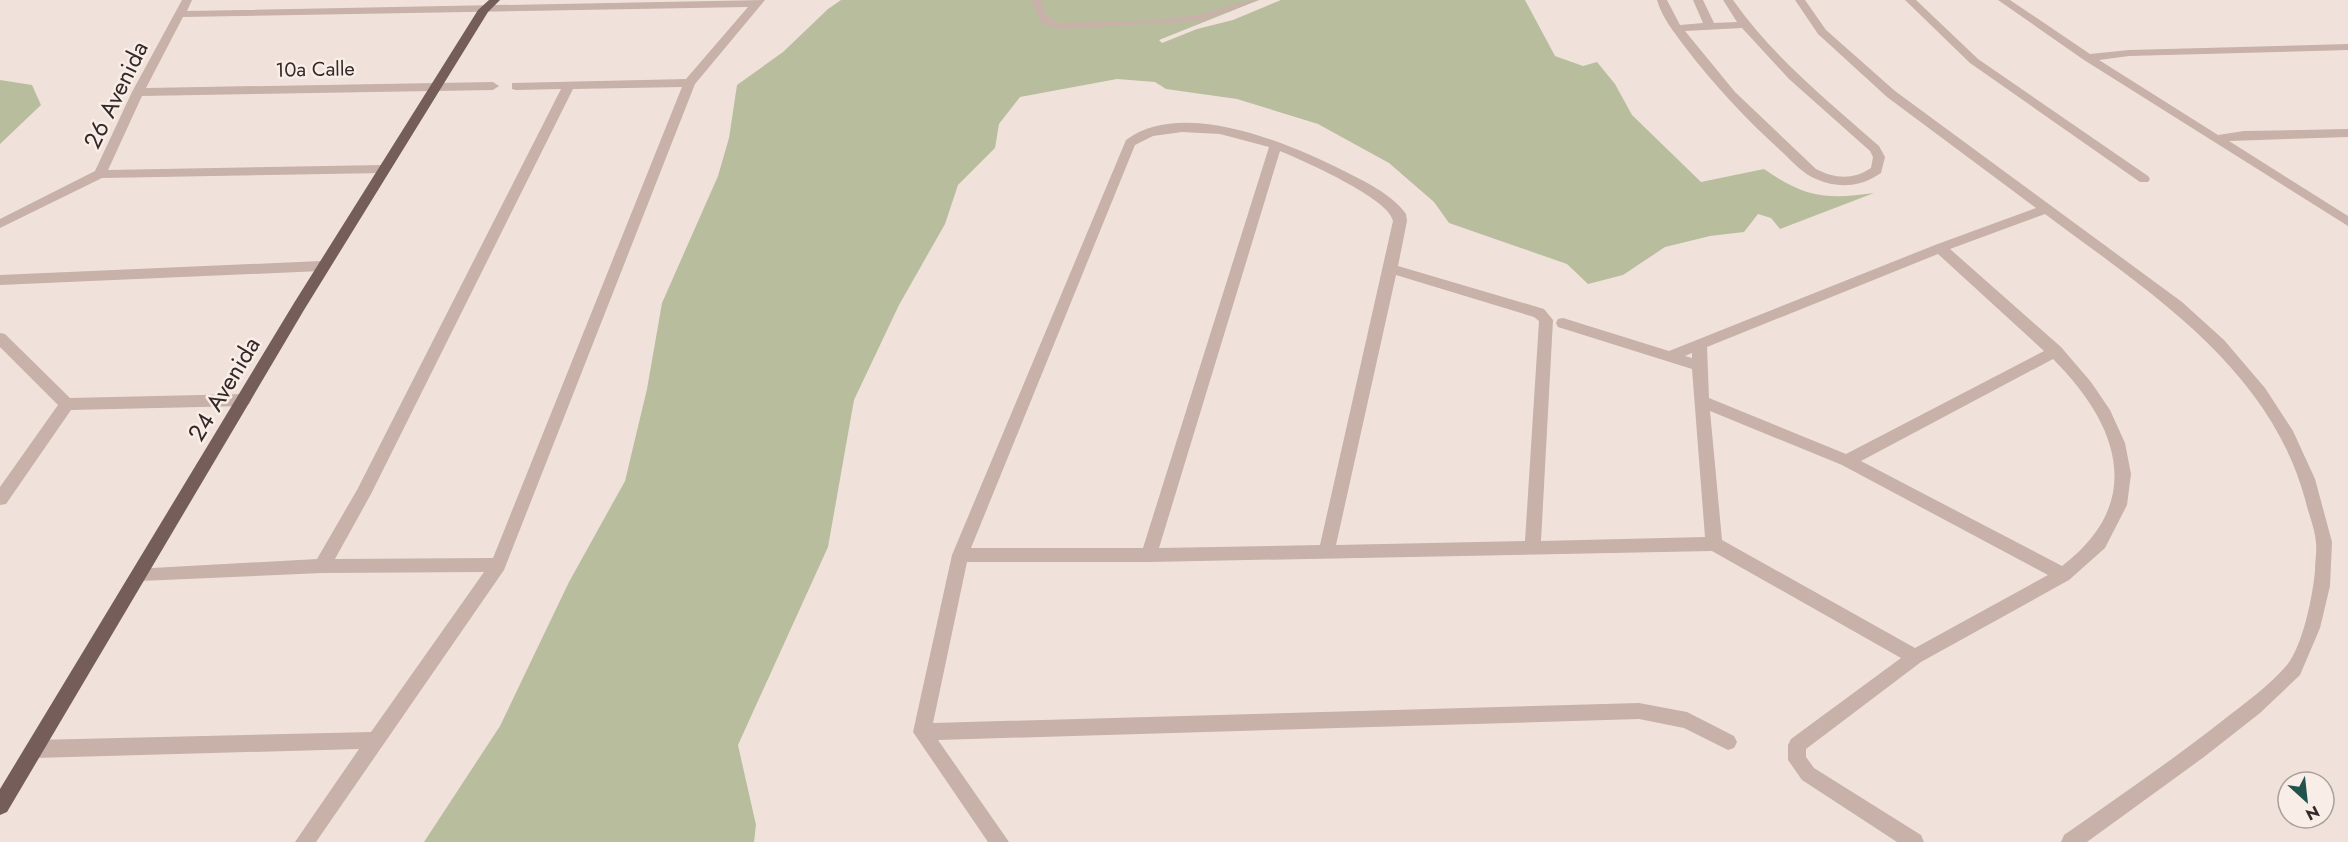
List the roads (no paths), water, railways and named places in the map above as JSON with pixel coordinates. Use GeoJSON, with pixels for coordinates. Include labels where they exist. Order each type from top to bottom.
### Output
{"type":"FeatureCollection","features":[{"type":"Feature","properties":{"kind":"main road","name":"24 Avenida"},"geometry":{"type":"LineString","coordinates":[[0,806],[244,400],[321,266],[435,85],[489,5]]}},
{"type":"Feature","properties":{"kind":"street","name":"26 Avenida"},"geometry":{"type":"LineString","coordinates":[[0,224],[100,174],[138,92],[187,0]]}},
{"type":"Feature","properties":{"kind":"street"},"geometry":{"type":"LineString","coordinates":[[1036,0],[1042,19],[1051,25],[1058,26],[1202,18],[1254,0]]}},
{"type":"Feature","properties":{"kind":"street"},"geometry":{"type":"LineString","coordinates":[[1662,0],[1677,28],[1703,64],[1754,120],[1812,172],[1822,178],[1844,182],[1864,178],[1877,170],[1879,157],[1875,150],[1793,76],[1745,25],[1728,0]]}},
{"type":"Feature","properties":{"kind":"street"},"geometry":{"type":"LineString","coordinates":[[1698,0],[1710,27]]}},
{"type":"Feature","properties":{"kind":"street"},"geometry":{"type":"LineString","coordinates":[[1800,0],[1822,32],[1891,94],[2177,306],[2219,344],[2260,393],[2285,431],[2307,479],[2324,542],[2322,586],[2312,628],[2294,669],[2254,707],[2198,751],[2071,842]]}},
{"type":"Feature","properties":{"kind":"street"},"geometry":{"type":"LineString","coordinates":[[1910,0],[1974,61],[2144,179]]}},
{"type":"Feature","properties":{"kind":"street"},"geometry":{"type":"LineString","coordinates":[[2002,0],[2035,20],[2088,58],[2348,222]]}},
{"type":"Feature","properties":{"kind":"street"},"geometry":{"type":"LineString","coordinates":[[2022,0],[2035,20]]}},
{"type":"Feature","properties":{"kind":"street"},"geometry":{"type":"LineString","coordinates":[[181,14],[489,5],[758,2]]}},
{"type":"Feature","properties":{"kind":"street"},"geometry":{"type":"LineString","coordinates":[[305,842],[498,565],[689,83],[758,2]]}},
{"type":"Feature","properties":{"kind":"street"},"geometry":{"type":"LineString","coordinates":[[1677,28],[1745,25]]}},
{"type":"Feature","properties":{"kind":"street"},"geometry":{"type":"LineString","coordinates":[[2088,58],[2129,54],[2348,47]]}},
{"type":"Feature","properties":{"kind":"street"},"geometry":{"type":"LineString","coordinates":[[516,86],[689,83]]}},
{"type":"Feature","properties":{"kind":"street","name":"10a Calle"},"geometry":{"type":"LineString","coordinates":[[138,92],[435,85],[493,86]]}},
{"type":"Feature","properties":{"kind":"street"},"geometry":{"type":"LineString","coordinates":[[322,566],[363,494],[568,86]]}},
{"type":"Feature","properties":{"kind":"street"},"geometry":{"type":"LineString","coordinates":[[999,842],[922,732],[960,555],[1130,143],[1136,138],[1153,131],[1187,128],[1248,135],[1276,144],[1353,180],[1399,214],[1400,221],[1391,269],[1326,552]]}},
{"type":"Feature","properties":{"kind":"street"},"geometry":{"type":"LineString","coordinates":[[2216,139],[2244,135],[2348,133]]}},
{"type":"Feature","properties":{"kind":"street"},"geometry":{"type":"LineString","coordinates":[[1149,555],[1276,144]]}},
{"type":"Feature","properties":{"kind":"street"},"geometry":{"type":"LineString","coordinates":[[100,174],[383,169]]}},
{"type":"Feature","properties":{"kind":"street"},"geometry":{"type":"LineString","coordinates":[[1668,357],[1940,248],[2046,209]]}},
{"type":"Feature","properties":{"kind":"street"},"geometry":{"type":"LineString","coordinates":[[1914,842],[1808,774],[1799,765],[1795,749],[1799,741],[1915,657],[2063,575],[2085,558],[2103,537],[2120,504],[2123,475],[2121,450],[2107,416],[2085,382],[2056,351],[1940,248]]}},
{"type":"Feature","properties":{"kind":"street"},"geometry":{"type":"LineString","coordinates":[[0,280],[321,266]]}},
{"type":"Feature","properties":{"kind":"street"},"geometry":{"type":"LineString","coordinates":[[1391,269],[1539,313],[1546,320],[1533,548]]}},
{"type":"Feature","properties":{"kind":"street"},"geometry":{"type":"LineString","coordinates":[[1563,323],[1699,366]]}},
{"type":"Feature","properties":{"kind":"street"},"geometry":{"type":"LineString","coordinates":[[0,338],[67,404],[244,400]]}},
{"type":"Feature","properties":{"kind":"street"},"geometry":{"type":"LineString","coordinates":[[1700,345],[1699,366],[1714,544]]}},
{"type":"Feature","properties":{"kind":"street"},"geometry":{"type":"LineString","coordinates":[[1846,462],[2056,351]]}},
{"type":"Feature","properties":{"kind":"street"},"geometry":{"type":"LineString","coordinates":[[1702,401],[1846,462],[2063,575]]}},
{"type":"Feature","properties":{"kind":"street"},"geometry":{"type":"LineString","coordinates":[[0,499],[67,404]]}},
{"type":"Feature","properties":{"kind":"street"},"geometry":{"type":"LineString","coordinates":[[960,555],[1149,555],[1714,544],[1915,657]]}},
{"type":"Feature","properties":{"kind":"street"},"geometry":{"type":"LineString","coordinates":[[140,574],[322,566],[498,565]]}},
{"type":"Feature","properties":{"kind":"street"},"geometry":{"type":"LineString","coordinates":[[922,732],[1639,711],[1687,720],[1728,742]]}},
{"type":"Feature","properties":{"kind":"street"},"geometry":{"type":"LineString","coordinates":[[35,749],[377,740]]}}]}
